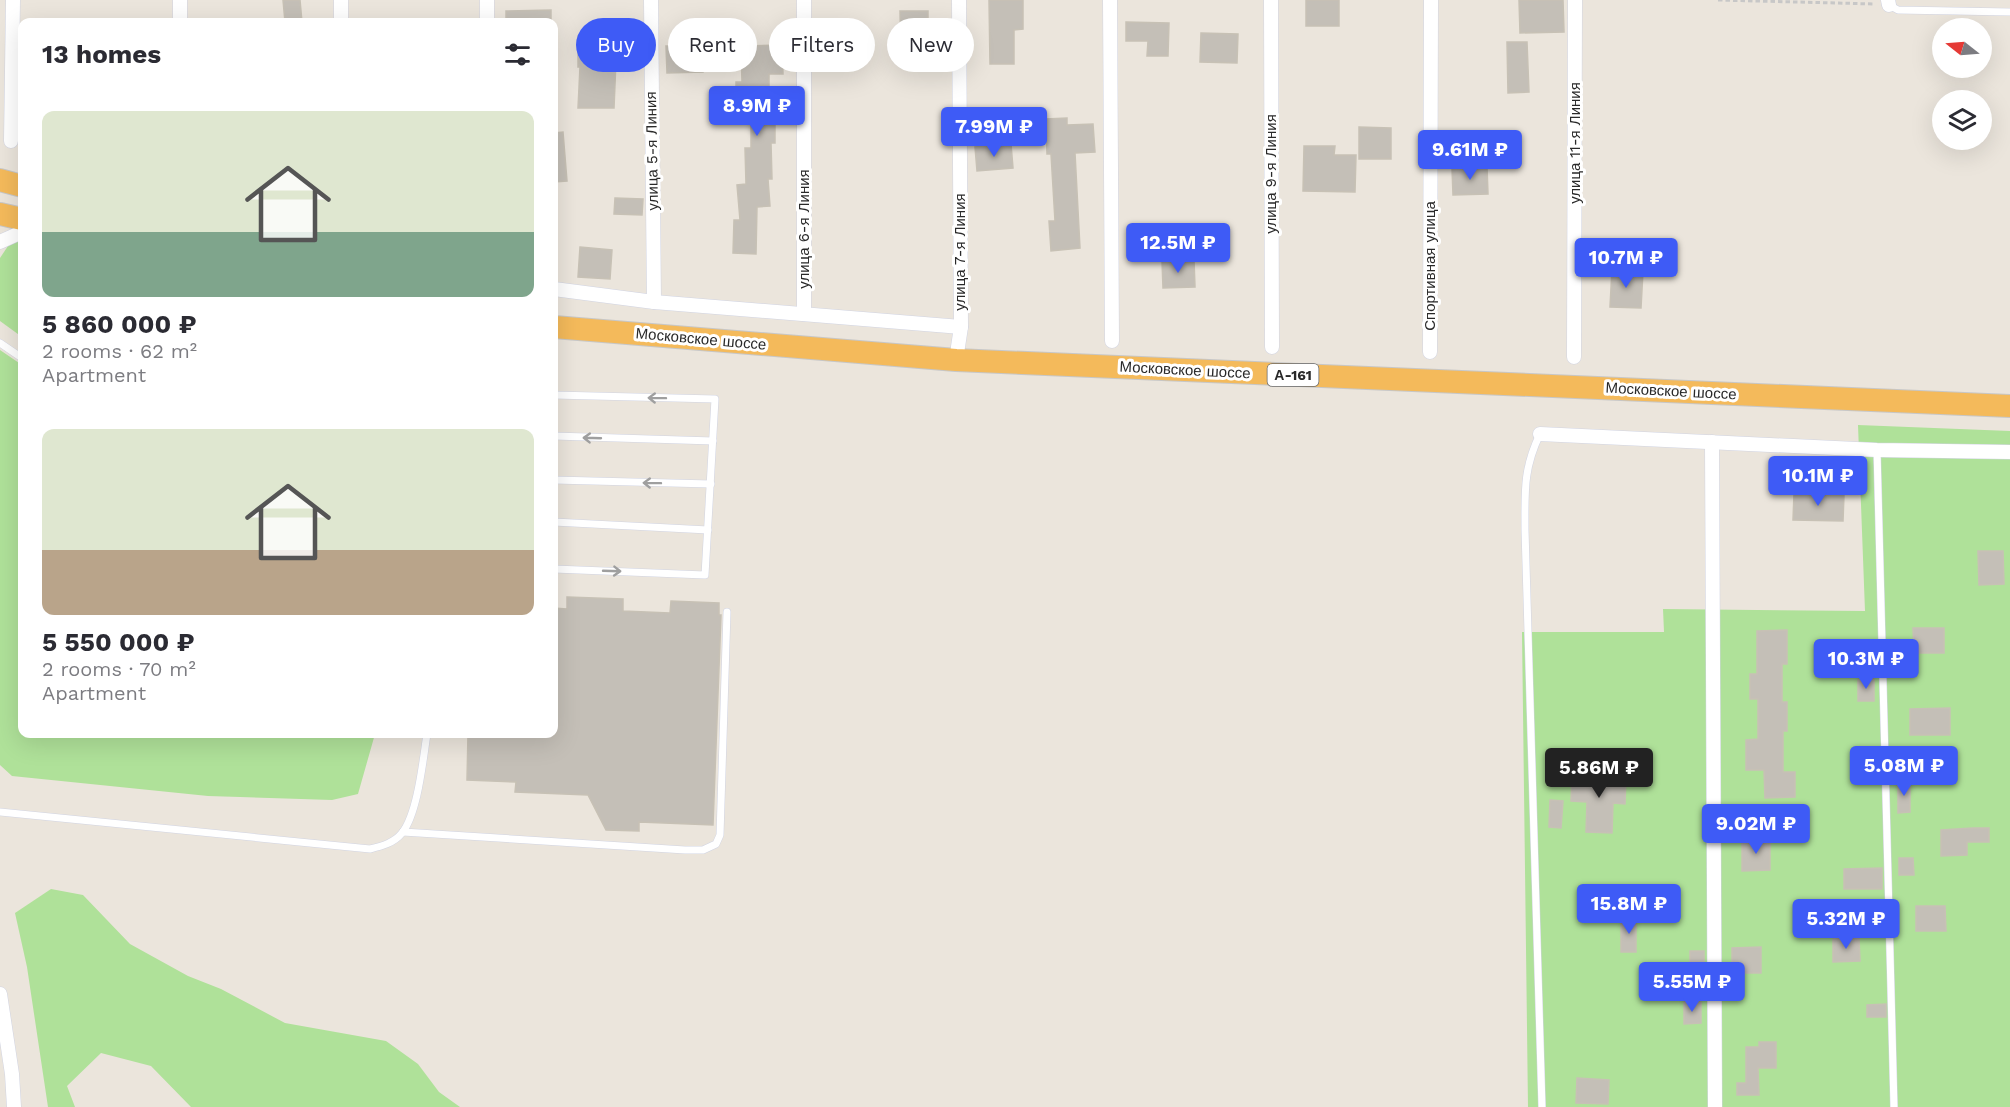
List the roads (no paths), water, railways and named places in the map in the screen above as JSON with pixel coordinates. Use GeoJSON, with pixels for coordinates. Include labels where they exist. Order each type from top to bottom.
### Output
{"type":"FeatureCollection","features":[{"type":"Feature","properties":{"kind":"highway"},"geometry":{"type":"LineString","coordinates":[[0,180],[18,185]]}},
{"type":"Feature","properties":{"kind":"highway"},"geometry":{"type":"LineString","coordinates":[[0,214],[18,218]]}},
{"type":"Feature","properties":{"kind":"highway","name":"Московское шоссе"},"geometry":{"type":"LineString","coordinates":[[558,326],[956,360],[2010,406]]}},
{"type":"Feature","properties":{"kind":"street"},"geometry":{"type":"LineString","coordinates":[[11,141],[13,0]]}},
{"type":"Feature","properties":{"kind":"street"},"geometry":{"type":"LineString","coordinates":[[180,0],[180,18]]}},
{"type":"Feature","properties":{"kind":"street"},"geometry":{"type":"LineString","coordinates":[[341,0],[341,18]]}},
{"type":"Feature","properties":{"kind":"street"},"geometry":{"type":"LineString","coordinates":[[487,0],[487,18]]}},
{"type":"Feature","properties":{"kind":"street","name":"улица 5-я Линия"},"geometry":{"type":"LineString","coordinates":[[651,0],[654,302]]}},
{"type":"Feature","properties":{"kind":"street","name":"улица 6-я Линия"},"geometry":{"type":"LineString","coordinates":[[804,0],[804,314]]}},
{"type":"Feature","properties":{"kind":"street","name":"улица 7-я Линия"},"geometry":{"type":"LineString","coordinates":[[956,360],[961,327],[959,0]]}},
{"type":"Feature","properties":{"kind":"street"},"geometry":{"type":"LineString","coordinates":[[1110,0],[1112,341]]}},
{"type":"Feature","properties":{"kind":"street","name":"улица 9-я Линия"},"geometry":{"type":"LineString","coordinates":[[1271,0],[1272,347]]}},
{"type":"Feature","properties":{"kind":"street","name":"Спортивная улица"},"geometry":{"type":"LineString","coordinates":[[1430,352],[1431,0]]}},
{"type":"Feature","properties":{"kind":"street","name":"улица 11-я Линия"},"geometry":{"type":"LineString","coordinates":[[1574,357],[1575,0]]}},
{"type":"Feature","properties":{"kind":"street"},"geometry":{"type":"LineString","coordinates":[[0,242],[18,234]]}},
{"type":"Feature","properties":{"kind":"street"},"geometry":{"type":"LineString","coordinates":[[558,290],[654,302],[961,327]]}},
{"type":"Feature","properties":{"kind":"street"},"geometry":{"type":"LineString","coordinates":[[1540,434],[1877,450],[2010,452]]}},
{"type":"Feature","properties":{"kind":"street"},"geometry":{"type":"LineString","coordinates":[[1712,442],[1715,1107]]}},
{"type":"Feature","properties":{"kind":"street"},"geometry":{"type":"LineString","coordinates":[[0,994],[12,1074],[14,1107]]}},
{"type":"Feature","properties":{"kind":"lane"},"geometry":{"type":"LineString","coordinates":[[1888,2],[1899,10],[2010,12]]}},
{"type":"Feature","properties":{"kind":"lane"},"geometry":{"type":"LineString","coordinates":[[0,343],[18,355]]}},
{"type":"Feature","properties":{"kind":"lane"},"geometry":{"type":"LineString","coordinates":[[558,395],[715,399],[705,574],[558,569]]}},
{"type":"Feature","properties":{"kind":"lane"},"geometry":{"type":"LineString","coordinates":[[1540,434],[1530,454],[1526,476],[1525,530],[1542,1107]]}},
{"type":"Feature","properties":{"kind":"lane"},"geometry":{"type":"LineString","coordinates":[[558,436],[713,441]]}},
{"type":"Feature","properties":{"kind":"lane"},"geometry":{"type":"LineString","coordinates":[[1877,450],[1894,1107]]}},
{"type":"Feature","properties":{"kind":"lane"},"geometry":{"type":"LineString","coordinates":[[558,480],[711,484]]}},
{"type":"Feature","properties":{"kind":"lane"},"geometry":{"type":"LineString","coordinates":[[558,522],[708,530]]}},
{"type":"Feature","properties":{"kind":"lane"},"geometry":{"type":"LineString","coordinates":[[403,832],[685,850],[704,850],[716,844],[720,834],[727,612]]}},
{"type":"Feature","properties":{"kind":"lane"},"geometry":{"type":"LineString","coordinates":[[0,812],[370,849],[388,844],[403,832],[419,788],[426,738]]}}]}
